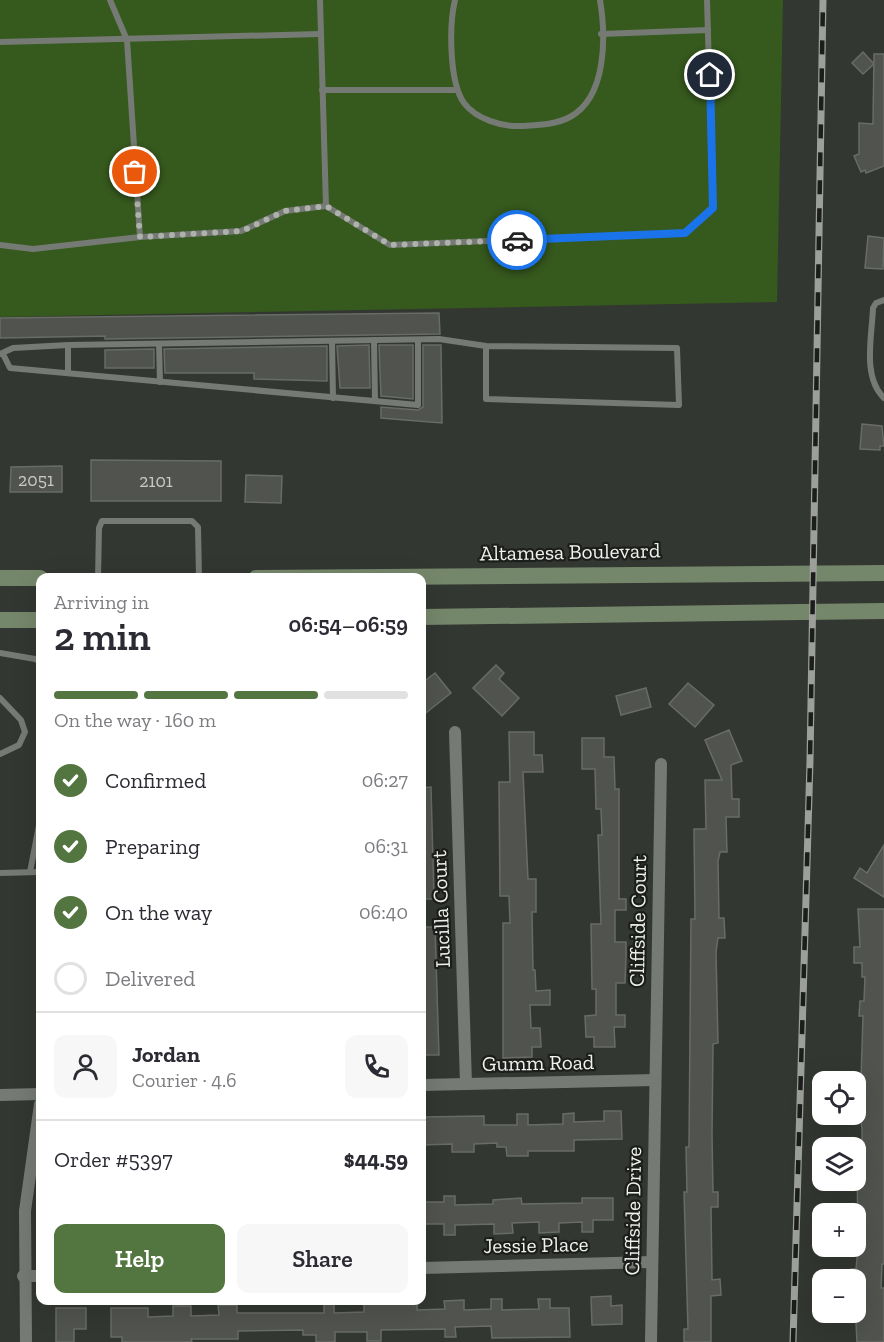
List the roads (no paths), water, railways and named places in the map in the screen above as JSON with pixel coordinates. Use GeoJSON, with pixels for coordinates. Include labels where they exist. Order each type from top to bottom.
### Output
{"type":"FeatureCollection","features":[{"type":"Feature","properties":{"kind":"main road","name":"Altamesa Boulevard"},"geometry":{"type":"LineString","coordinates":[[426,576],[884,573]]}},
{"type":"Feature","properties":{"kind":"main road"},"geometry":{"type":"LineString","coordinates":[[0,578],[36,578]]}},
{"type":"Feature","properties":{"kind":"main road"},"geometry":{"type":"LineString","coordinates":[[426,617],[884,611]]}},
{"type":"Feature","properties":{"kind":"main road"},"geometry":{"type":"LineString","coordinates":[[0,620],[36,620]]}},
{"type":"Feature","properties":{"kind":"street","name":"Lucilla Court"},"geometry":{"type":"LineString","coordinates":[[456,732],[466,1084]]}},
{"type":"Feature","properties":{"kind":"street","name":"Cliffside Court"},"geometry":{"type":"LineString","coordinates":[[655,1080],[661,764]]}},
{"type":"Feature","properties":{"kind":"street","name":"Gumm Road"},"geometry":{"type":"LineString","coordinates":[[426,1085],[655,1080]]}},
{"type":"Feature","properties":{"kind":"street","name":"Cliffside Drive"},"geometry":{"type":"LineString","coordinates":[[651,1342],[655,1080]]}},
{"type":"Feature","properties":{"kind":"street"},"geometry":{"type":"LineString","coordinates":[[0,1095],[36,1094]]}},
{"type":"Feature","properties":{"kind":"street"},"geometry":{"type":"LineString","coordinates":[[26,1342],[23,1276],[25,1211],[36,1133]]}},
{"type":"Feature","properties":{"kind":"street","name":"Jessie Place"},"geometry":{"type":"LineString","coordinates":[[426,1268],[652,1262]]}},
{"type":"Feature","properties":{"kind":"street"},"geometry":{"type":"LineString","coordinates":[[23,1276],[36,1275]]}},
{"type":"Feature","properties":{"kind":"lane"},"geometry":{"type":"LineString","coordinates":[[110,0],[127,40],[140,237]]}},
{"type":"Feature","properties":{"kind":"lane"},"geometry":{"type":"LineString","coordinates":[[320,0],[326,206]]}},
{"type":"Feature","properties":{"kind":"lane"},"geometry":{"type":"LineString","coordinates":[[454,0],[451,32],[457,90],[465,104],[474,111],[501,124],[511,126],[555,123],[571,117],[584,105],[593,91],[600,72],[600,0]]}},
{"type":"Feature","properties":{"kind":"lane"},"geometry":{"type":"LineString","coordinates":[[0,245],[33,249],[140,237],[242,231],[285,211],[326,206],[390,245],[685,233],[713,208],[707,0]]}},
{"type":"Feature","properties":{"kind":"lane"},"geometry":{"type":"LineString","coordinates":[[601,34],[708,30]]}},
{"type":"Feature","properties":{"kind":"lane"},"geometry":{"type":"LineString","coordinates":[[0,42],[320,34]]}},
{"type":"Feature","properties":{"kind":"lane"},"geometry":{"type":"LineString","coordinates":[[322,90],[457,90]]}},
{"type":"Feature","properties":{"kind":"lane"},"geometry":{"type":"LineString","coordinates":[[884,300],[876,303],[873,308],[871,358],[872,382],[884,398]]}},
{"type":"Feature","properties":{"kind":"lane"},"geometry":{"type":"LineString","coordinates":[[418,340],[418,405],[10,368],[1,354],[13,348],[68,345],[439,339],[486,346],[677,348],[679,405],[486,399],[486,346]]}},
{"type":"Feature","properties":{"kind":"lane"},"geometry":{"type":"LineString","coordinates":[[374,340],[375,401]]}},
{"type":"Feature","properties":{"kind":"lane"},"geometry":{"type":"LineString","coordinates":[[332,341],[333,398]]}},
{"type":"Feature","properties":{"kind":"lane"},"geometry":{"type":"LineString","coordinates":[[159,344],[160,382]]}},
{"type":"Feature","properties":{"kind":"lane"},"geometry":{"type":"LineString","coordinates":[[68,345],[68,373]]}},
{"type":"Feature","properties":{"kind":"lane"},"geometry":{"type":"LineString","coordinates":[[98,573],[99,528],[102,521],[192,521],[198,527],[199,573]]}},
{"type":"Feature","properties":{"kind":"lane"},"geometry":{"type":"LineString","coordinates":[[0,652],[36,660]]}},
{"type":"Feature","properties":{"kind":"lane"},"geometry":{"type":"LineString","coordinates":[[0,698],[21,720],[25,732],[19,745],[4,753],[0,745]]}},
{"type":"Feature","properties":{"kind":"lane"},"geometry":{"type":"LineString","coordinates":[[30,872],[36,841]]}},
{"type":"Feature","properties":{"kind":"lane"},"geometry":{"type":"LineString","coordinates":[[0,873],[36,872]]}},
{"type":"Feature","properties":{"kind":"railway"},"geometry":{"type":"LineString","coordinates":[[793,1342],[810,761],[823,0]]}}]}
